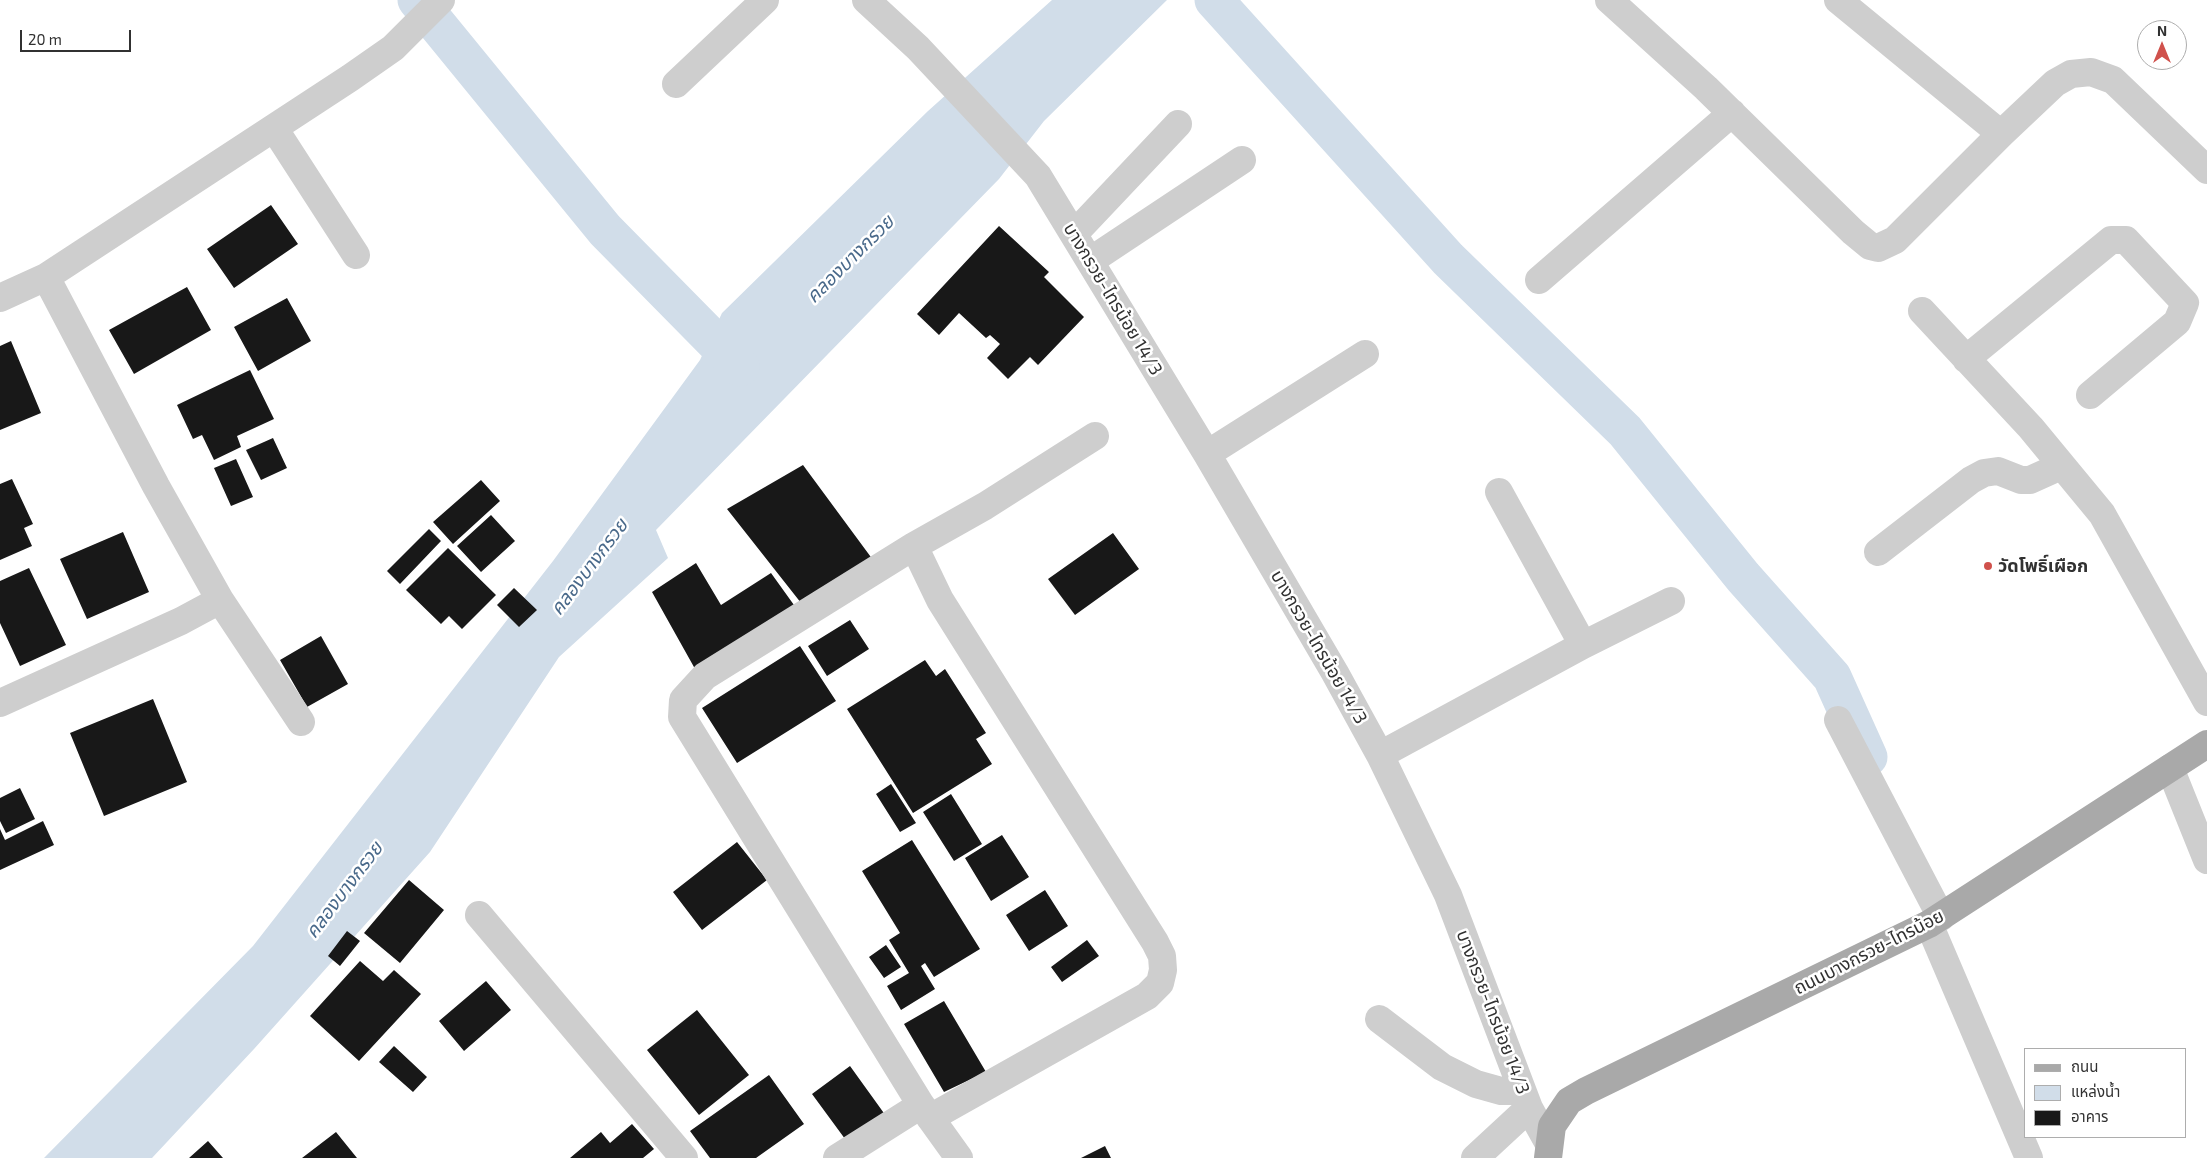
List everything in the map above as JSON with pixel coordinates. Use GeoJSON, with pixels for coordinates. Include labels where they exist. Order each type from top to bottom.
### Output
{"type":"FeatureCollection","features":[{"type":"Feature","properties":{"kind":"main road","name":"ถนนบางกรวย-ไทรน้อย"},"geometry":{"type":"LineString","coordinates":[[1549,1151],[1552,1126],[1569,1101],[1935,921],[2207,744]]}},
{"type":"Feature","properties":{"kind":"street"},"geometry":{"type":"LineString","coordinates":[[676,84],[765,0]]}},
{"type":"Feature","properties":{"kind":"street","name":"บางกรวย-ไทรน้อย 14/3"},"geometry":{"type":"LineString","coordinates":[[866,0],[918,48],[1038,176],[1207,454],[1336,673],[1380,755],[1448,895],[1526,1100],[1549,1151]]}},
{"type":"Feature","properties":{"kind":"street"},"geometry":{"type":"LineString","coordinates":[[1609,0],[1732,113],[1852,232],[1870,246],[1878,248],[1895,240],[2055,83],[2071,74],[2091,72],[2113,80],[2207,170]]}},
{"type":"Feature","properties":{"kind":"street"},"geometry":{"type":"LineString","coordinates":[[1838,0],[2001,134]]}},
{"type":"Feature","properties":{"kind":"street"},"geometry":{"type":"LineString","coordinates":[[0,298],[46,277],[393,48],[441,1]]}},
{"type":"Feature","properties":{"kind":"street"},"geometry":{"type":"LineString","coordinates":[[1539,280],[1732,113]]}},
{"type":"Feature","properties":{"kind":"street"},"geometry":{"type":"LineString","coordinates":[[1074,234],[1178,124]]}},
{"type":"Feature","properties":{"kind":"street"},"geometry":{"type":"LineString","coordinates":[[274,128],[356,255]]}},
{"type":"Feature","properties":{"kind":"street"},"geometry":{"type":"LineString","coordinates":[[1090,261],[1242,160]]}},
{"type":"Feature","properties":{"kind":"street"},"geometry":{"type":"LineString","coordinates":[[1966,359],[2111,240],[2126,240],[2185,303],[2177,322],[2090,395]]}},
{"type":"Feature","properties":{"kind":"street"},"geometry":{"type":"LineString","coordinates":[[46,277],[156,486],[220,600],[301,722]]}},
{"type":"Feature","properties":{"kind":"street"},"geometry":{"type":"LineString","coordinates":[[1922,311],[2031,428],[2102,514],[2207,702]]}},
{"type":"Feature","properties":{"kind":"street"},"geometry":{"type":"LineString","coordinates":[[1207,454],[1365,354]]}},
{"type":"Feature","properties":{"kind":"street"},"geometry":{"type":"LineString","coordinates":[[959,1158],[925,1111],[682,717],[683,700],[705,676],[914,546],[985,506],[1095,436]]}},
{"type":"Feature","properties":{"kind":"street"},"geometry":{"type":"LineString","coordinates":[[1878,552],[1971,480],[1984,473],[1998,471],[2021,480],[2030,480],[2061,466]]}},
{"type":"Feature","properties":{"kind":"street"},"geometry":{"type":"LineString","coordinates":[[1499,492],[1583,645]]}},
{"type":"Feature","properties":{"kind":"street"},"geometry":{"type":"LineString","coordinates":[[837,1158],[1147,996],[1160,983],[1163,970],[1162,956],[1155,942],[940,600],[914,546]]}},
{"type":"Feature","properties":{"kind":"street"},"geometry":{"type":"LineString","coordinates":[[0,703],[181,621],[220,600]]}},
{"type":"Feature","properties":{"kind":"street"},"geometry":{"type":"LineString","coordinates":[[1380,755],[1583,645],[1671,601]]}},
{"type":"Feature","properties":{"kind":"street"},"geometry":{"type":"LineString","coordinates":[[1838,720],[1935,921],[2029,1158]]}},
{"type":"Feature","properties":{"kind":"street"},"geometry":{"type":"LineString","coordinates":[[2170,768],[2207,860]]}},
{"type":"Feature","properties":{"kind":"street"},"geometry":{"type":"LineString","coordinates":[[479,915],[684,1158]]}},
{"type":"Feature","properties":{"kind":"street"},"geometry":{"type":"LineString","coordinates":[[1379,1020],[1442,1067],[1476,1084],[1526,1100],[1475,1158]]}},
{"type":"Feature","properties":{"kind":"water","name":"คลองบางกรวย"},"geometry":{"type":"Polygon","coordinates":[[[1052,0],[1167,0],[1044,121],[999,179],[656,530],[668,558],[559,657],[430,852],[254,1049],[152,1158],[44,1158],[253,946],[553,561],[700,360],[722,313],[928,111],[1052,0]]]}},
{"type":"Feature","properties":{"kind":"building"},"geometry":{"type":"Polygon","coordinates":[[[271,205],[298,244],[234,288],[207,249],[271,205]]]}},
{"type":"Feature","properties":{"kind":"building"},"geometry":{"type":"Polygon","coordinates":[[[999,226],[1049,272],[1044,277],[1084,317],[1038,365],[1030,357],[1008,379],[987,358],[1000,344],[990,335],[986,338],[959,313],[939,335],[917,314],[999,226]]]}},
{"type":"Feature","properties":{"kind":"building"},"geometry":{"type":"Polygon","coordinates":[[[187,287],[211,330],[134,374],[109,330],[187,287]]]}},
{"type":"Feature","properties":{"kind":"building"},"geometry":{"type":"Polygon","coordinates":[[[287,298],[311,341],[258,371],[234,327],[287,298]]]}},
{"type":"Feature","properties":{"kind":"building"},"geometry":{"type":"Polygon","coordinates":[[[11,341],[41,413],[0,430],[0,346],[11,341]]]}},
{"type":"Feature","properties":{"kind":"building"},"geometry":{"type":"Polygon","coordinates":[[[250,370],[274,419],[237,436],[241,447],[214,460],[202,435],[193,439],[177,405],[250,370]]]}},
{"type":"Feature","properties":{"kind":"building"},"geometry":{"type":"Polygon","coordinates":[[[273,438],[287,468],[261,480],[246,450],[273,438]]]}},
{"type":"Feature","properties":{"kind":"building"},"geometry":{"type":"Polygon","coordinates":[[[236,459],[253,497],[231,506],[214,468],[236,459]]]}},
{"type":"Feature","properties":{"kind":"building"},"geometry":{"type":"Polygon","coordinates":[[[803,465],[876,564],[805,608],[727,509],[803,465]]]}},
{"type":"Feature","properties":{"kind":"building"},"geometry":{"type":"Polygon","coordinates":[[[12,479],[33,524],[24,528],[32,546],[0,560],[0,484],[12,479]]]}},
{"type":"Feature","properties":{"kind":"building"},"geometry":{"type":"Polygon","coordinates":[[[481,480],[500,501],[453,544],[433,522],[481,480]]]}},
{"type":"Feature","properties":{"kind":"building"},"geometry":{"type":"Polygon","coordinates":[[[491,515],[515,541],[481,572],[457,546],[491,515]]]}},
{"type":"Feature","properties":{"kind":"building"},"geometry":{"type":"Polygon","coordinates":[[[429,529],[441,541],[400,584],[387,571],[429,529]]]}},
{"type":"Feature","properties":{"kind":"building"},"geometry":{"type":"Polygon","coordinates":[[[123,532],[149,592],[87,619],[60,559],[123,532]]]}},
{"type":"Feature","properties":{"kind":"building"},"geometry":{"type":"Polygon","coordinates":[[[1113,533],[1139,569],[1075,615],[1048,579],[1113,533]]]}},
{"type":"Feature","properties":{"kind":"building"},"geometry":{"type":"Polygon","coordinates":[[[448,548],[496,595],[462,629],[449,616],[441,624],[406,590],[448,548]]]}},
{"type":"Feature","properties":{"kind":"building"},"geometry":{"type":"Polygon","coordinates":[[[696,563],[721,605],[771,573],[799,612],[699,676],[652,592],[696,563]]]}},
{"type":"Feature","properties":{"kind":"building"},"geometry":{"type":"Polygon","coordinates":[[[29,568],[66,645],[20,666],[0,623],[0,581],[29,568]]]}},
{"type":"Feature","properties":{"kind":"building"},"geometry":{"type":"Polygon","coordinates":[[[514,588],[537,610],[519,627],[497,605],[514,588]]]}},
{"type":"Feature","properties":{"kind":"building"},"geometry":{"type":"Polygon","coordinates":[[[850,620],[869,649],[827,676],[808,646],[850,620]]]}},
{"type":"Feature","properties":{"kind":"building"},"geometry":{"type":"Polygon","coordinates":[[[321,636],[348,684],[307,707],[280,660],[321,636]]]}},
{"type":"Feature","properties":{"kind":"building"},"geometry":{"type":"Polygon","coordinates":[[[800,646],[836,701],[737,763],[702,708],[800,646]]]}},
{"type":"Feature","properties":{"kind":"building"},"geometry":{"type":"Polygon","coordinates":[[[925,660],[936,676],[945,669],[986,733],[976,739],[992,764],[913,813],[847,709],[925,660]]]}},
{"type":"Feature","properties":{"kind":"building"},"geometry":{"type":"Polygon","coordinates":[[[153,699],[187,782],[104,816],[70,733],[153,699]]]}},
{"type":"Feature","properties":{"kind":"building"},"geometry":{"type":"Polygon","coordinates":[[[891,784],[916,823],[900,832],[876,794],[891,784]]]}},
{"type":"Feature","properties":{"kind":"building"},"geometry":{"type":"Polygon","coordinates":[[[20,788],[35,819],[6,833],[0,821],[0,798],[20,788]]]}},
{"type":"Feature","properties":{"kind":"building"},"geometry":{"type":"Polygon","coordinates":[[[951,794],[982,844],[954,861],[923,812],[951,794]]]}},
{"type":"Feature","properties":{"kind":"building"},"geometry":{"type":"Polygon","coordinates":[[[43,821],[54,845],[0,870],[0,829],[5,840],[43,821]]]}},
{"type":"Feature","properties":{"kind":"building"},"geometry":{"type":"Polygon","coordinates":[[[1002,835],[1029,877],[991,901],[965,858],[1002,835]]]}},
{"type":"Feature","properties":{"kind":"building"},"geometry":{"type":"Polygon","coordinates":[[[912,840],[980,949],[934,977],[925,963],[921,966],[935,989],[901,1010],[887,986],[909,973],[889,940],[900,933],[862,871],[912,840]]]}},
{"type":"Feature","properties":{"kind":"building"},"geometry":{"type":"Polygon","coordinates":[[[737,842],[767,880],[702,930],[673,892],[737,842]]]}},
{"type":"Feature","properties":{"kind":"building"},"geometry":{"type":"Polygon","coordinates":[[[409,880],[444,910],[400,963],[364,933],[409,880]]]}},
{"type":"Feature","properties":{"kind":"building"},"geometry":{"type":"Polygon","coordinates":[[[1045,890],[1068,926],[1029,951],[1006,915],[1045,890]]]}},
{"type":"Feature","properties":{"kind":"building"},"geometry":{"type":"Polygon","coordinates":[[[347,931],[360,941],[340,966],[328,956],[347,931]]]}},
{"type":"Feature","properties":{"kind":"building"},"geometry":{"type":"Polygon","coordinates":[[[1087,940],[1099,956],[1062,982],[1051,967],[1087,940]]]}},
{"type":"Feature","properties":{"kind":"building"},"geometry":{"type":"Polygon","coordinates":[[[886,945],[901,967],[884,978],[869,957],[886,945]]]}},
{"type":"Feature","properties":{"kind":"building"},"geometry":{"type":"Polygon","coordinates":[[[360,961],[383,981],[394,970],[421,994],[359,1061],[310,1016],[360,961]]]}},
{"type":"Feature","properties":{"kind":"building"},"geometry":{"type":"Polygon","coordinates":[[[486,981],[511,1010],[464,1051],[439,1021],[486,981]]]}},
{"type":"Feature","properties":{"kind":"building"},"geometry":{"type":"Polygon","coordinates":[[[944,1001],[986,1072],[944,1092],[904,1024],[944,1001]]]}},
{"type":"Feature","properties":{"kind":"building"},"geometry":{"type":"Polygon","coordinates":[[[697,1010],[749,1075],[699,1115],[647,1050],[697,1010]]]}},
{"type":"Feature","properties":{"kind":"building"},"geometry":{"type":"Polygon","coordinates":[[[394,1046],[427,1077],[413,1092],[379,1062],[394,1046]]]}},
{"type":"Feature","properties":{"kind":"building"},"geometry":{"type":"Polygon","coordinates":[[[850,1066],[886,1116],[848,1143],[812,1094],[850,1066]]]}},
{"type":"Feature","properties":{"kind":"building"},"geometry":{"type":"Polygon","coordinates":[[[769,1075],[804,1124],[756,1158],[710,1158],[690,1131],[769,1075]]]}},
{"type":"Feature","properties":{"kind":"building"},"geometry":{"type":"Polygon","coordinates":[[[632,1124],[654,1149],[643,1158],[570,1158],[601,1132],[610,1143],[632,1124]]]}},
{"type":"Feature","properties":{"kind":"building"},"geometry":{"type":"Polygon","coordinates":[[[336,1132],[357,1158],[302,1158],[336,1132]]]}},
{"type":"Feature","properties":{"kind":"building"},"geometry":{"type":"Polygon","coordinates":[[[208,1141],[223,1158],[189,1158],[208,1141]]]}},
{"type":"Feature","properties":{"kind":"building"},"geometry":{"type":"Polygon","coordinates":[[[1105,1146],[1111,1158],[1081,1158],[1105,1146]]]}},
{"type":"Feature","properties":{"kind":"waterway"},"geometry":{"type":"LineString","coordinates":[[417,0],[605,230],[740,367]]}},
{"type":"Feature","properties":{"kind":"waterway"},"geometry":{"type":"LineString","coordinates":[[1214,0],[1448,259],[1625,431],[1743,577],[1832,677],[1868,757]]}},
{"type":"Feature","properties":{"kind":"place","name":"วัดโพธิ์เผือก"},"geometry":{"type":"Point","coordinates":[1988,566]}}]}
